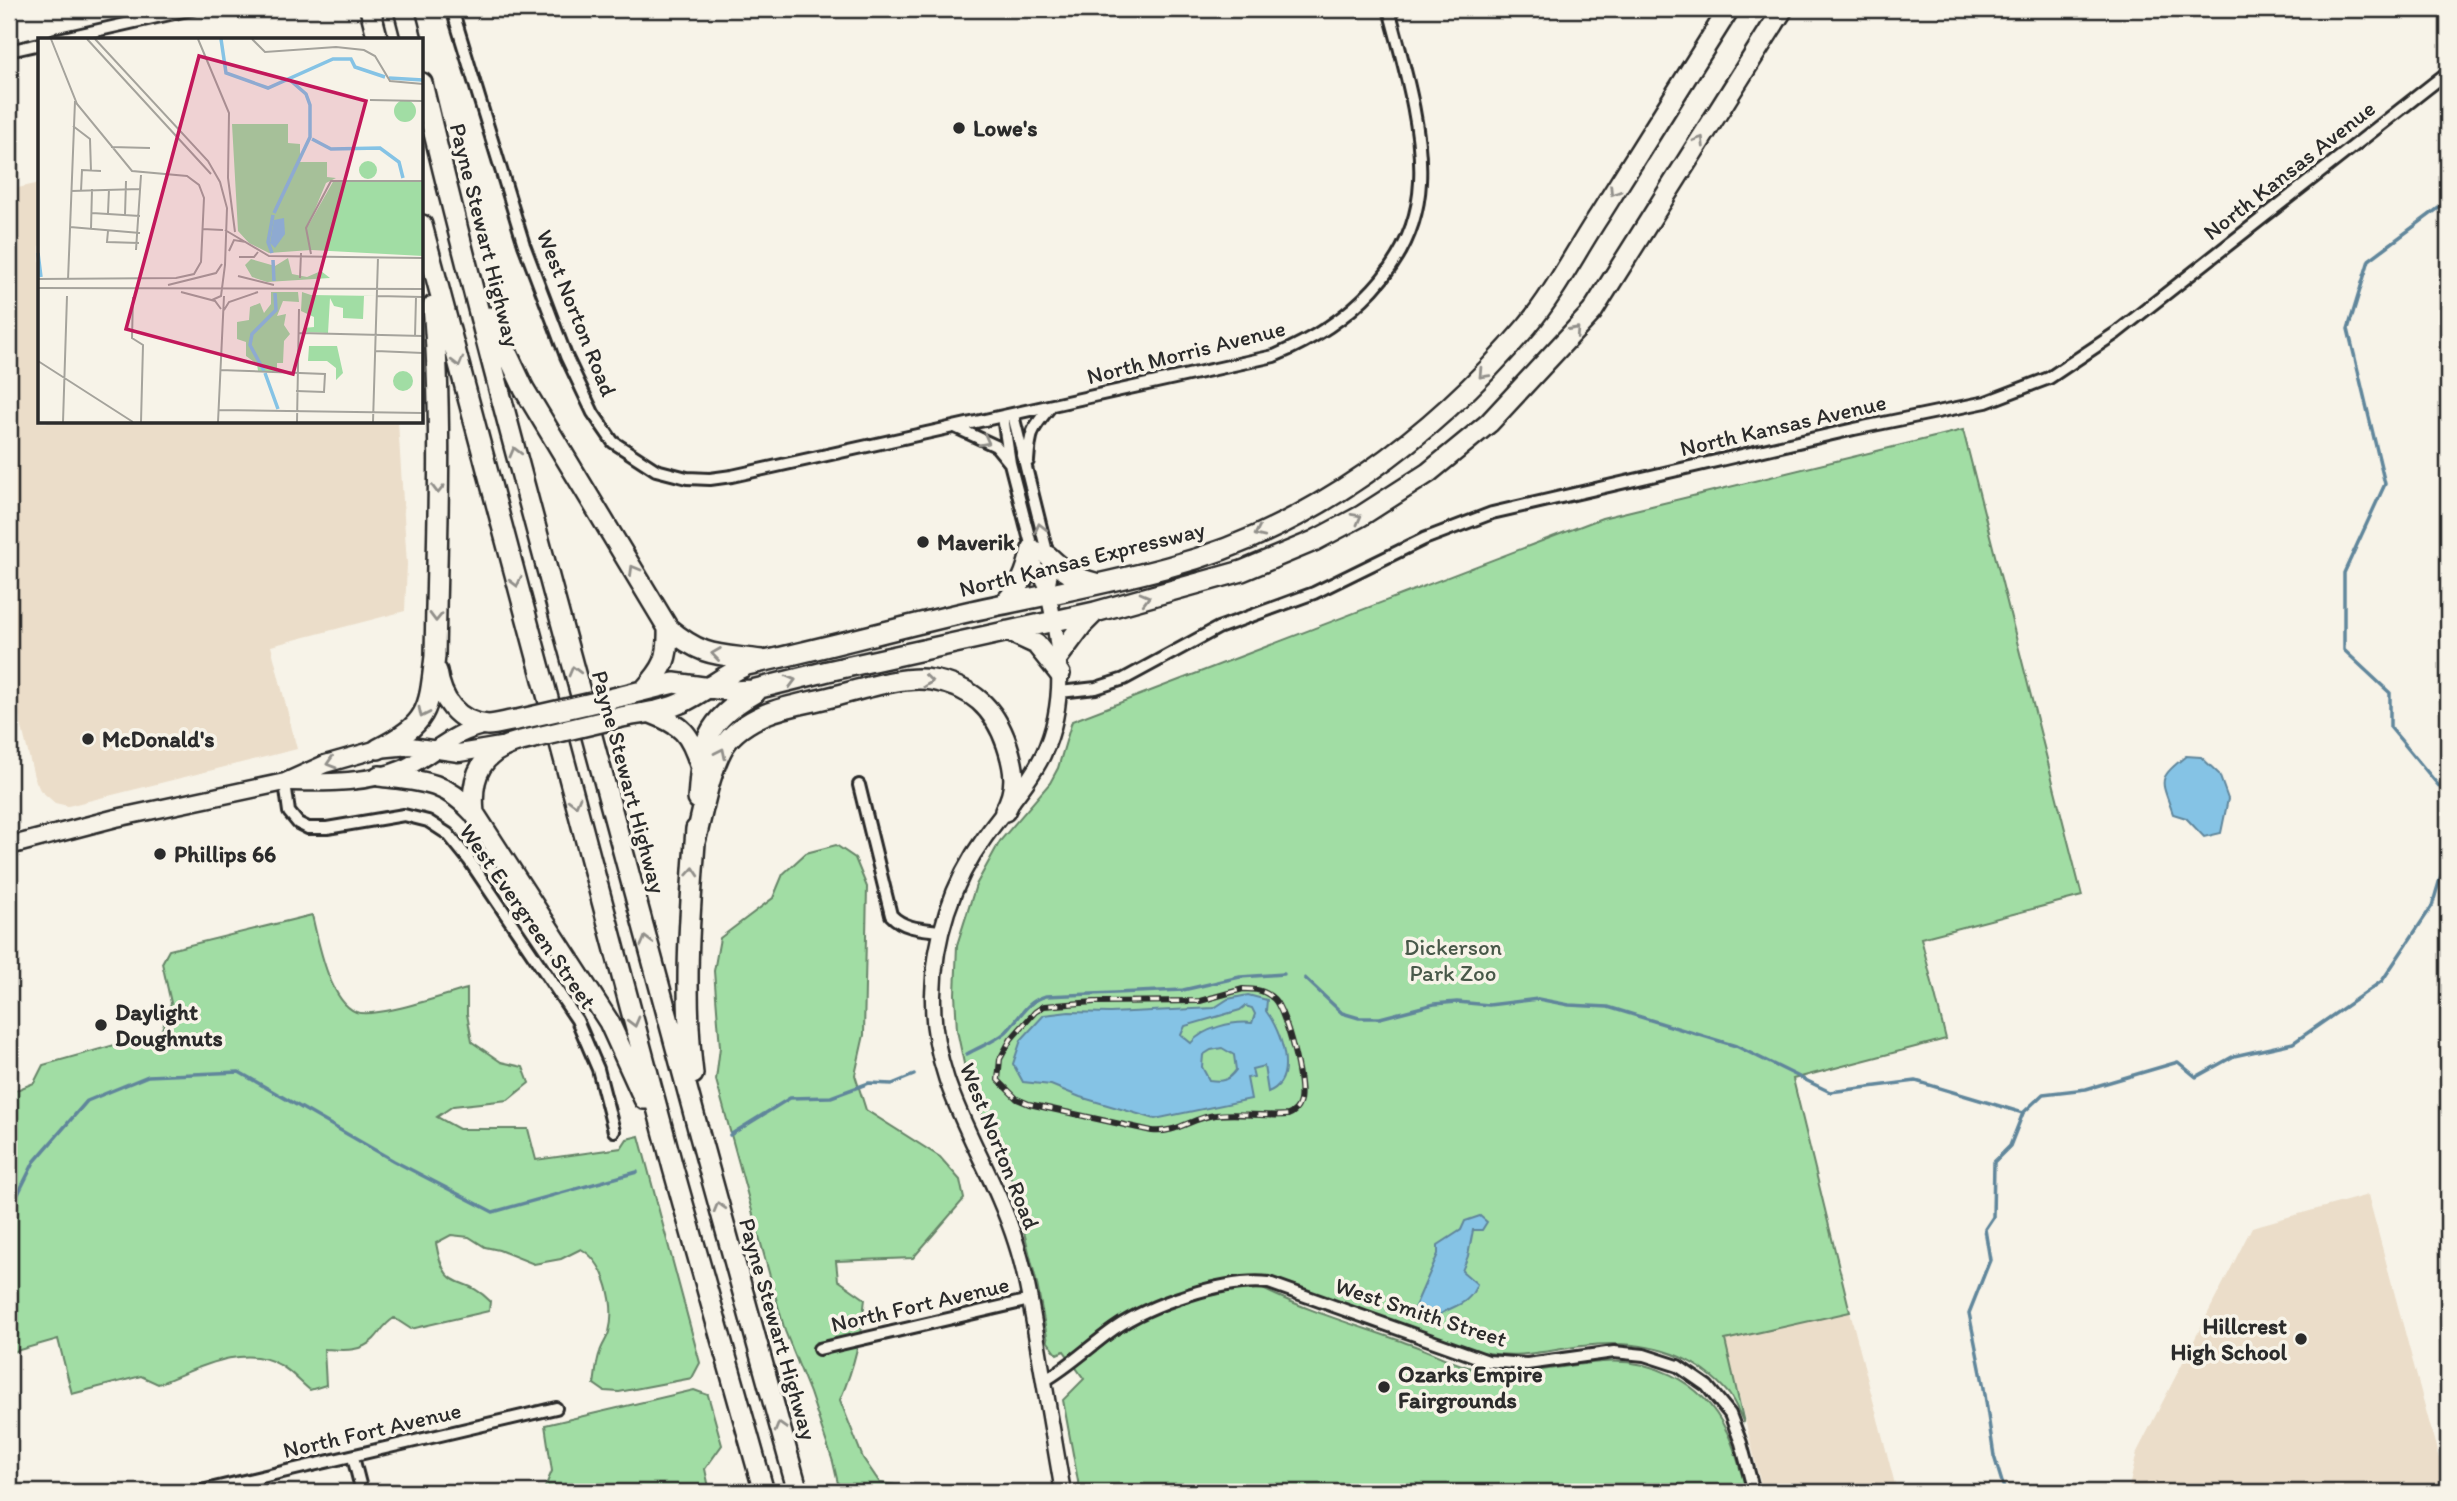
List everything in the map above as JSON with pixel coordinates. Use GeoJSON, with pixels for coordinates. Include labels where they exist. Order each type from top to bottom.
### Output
{"type":"FeatureCollection","features":[{"type":"Feature","properties":{"kind":"highway"},"geometry":{"type":"LineString","coordinates":[[370,9],[377,38]]}},
{"type":"Feature","properties":{"kind":"highway"},"geometry":{"type":"LineString","coordinates":[[404,9],[411,38]]}},
{"type":"Feature","properties":{"kind":"highway","name":"North Kansas Expressway"},"geometry":{"type":"LineString","coordinates":[[501,746],[622,717],[651,713],[682,703],[735,670],[1004,604],[1169,567],[1213,553],[1280,523],[1328,497],[1373,468],[1436,419],[1529,324],[1729,9]]}},
{"type":"Feature","properties":{"kind":"highway","name":"North Kansas Expressway"},"geometry":{"type":"LineString","coordinates":[[488,725],[681,683],[742,691],[764,688],[828,671],[1096,612],[1242,570],[1338,529],[1384,502],[1449,457],[1489,423],[1592,312],[1783,9]]}},
{"type":"Feature","properties":{"kind":"highway","name":"Payne Stewart Highway"},"geometry":{"type":"LineString","coordinates":[[424,92],[460,245],[701,1145],[798,1492]]}},
{"type":"Feature","properties":{"kind":"highway"},"geometry":{"type":"LineString","coordinates":[[424,235],[673,1168],[764,1492]]}},
{"type":"Feature","properties":{"kind":"highway"},"geometry":{"type":"LineString","coordinates":[[460,245],[500,342],[524,389],[668,628],[685,643],[701,651],[771,661]]}},
{"type":"Feature","properties":{"kind":"highway"},"geometry":{"type":"LineString","coordinates":[[379,749],[408,733],[422,718],[430,693],[435,656],[438,377],[427,249]]}},
{"type":"Feature","properties":{"kind":"highway"},"geometry":{"type":"LineString","coordinates":[[1004,604],[1020,587],[1040,553],[1065,573],[1096,583]]}},
{"type":"Feature","properties":{"kind":"highway"},"geometry":{"type":"LineString","coordinates":[[1008,631],[1037,644],[1059,674],[1082,625],[1096,612]]}},
{"type":"Feature","properties":{"kind":"highway"},"geometry":{"type":"LineString","coordinates":[[644,690],[665,664],[669,650],[668,628]]}},
{"type":"Feature","properties":{"kind":"highway"},"geometry":{"type":"LineString","coordinates":[[435,656],[439,684],[445,699],[464,717],[488,725]]}},
{"type":"Feature","properties":{"kind":"highway"},"geometry":{"type":"LineString","coordinates":[[695,842],[724,745],[745,724],[782,709],[896,682],[931,680],[962,690],[993,713],[1002,730],[1015,776],[1014,790],[1004,811]]}},
{"type":"Feature","properties":{"kind":"highway"},"geometry":{"type":"LineString","coordinates":[[701,1145],[687,1016],[687,968],[700,766],[708,736],[717,720],[731,706],[764,688]]}},
{"type":"Feature","properties":{"kind":"highway"},"geometry":{"type":"LineString","coordinates":[[651,713],[671,720],[687,733],[700,766]]}},
{"type":"Feature","properties":{"kind":"highway"},"geometry":{"type":"LineString","coordinates":[[474,813],[473,784],[477,772],[501,746]]}},
{"type":"Feature","properties":{"kind":"highway"},"geometry":{"type":"LineString","coordinates":[[379,776],[434,783],[452,792],[474,813],[608,1022],[628,1061],[673,1168]]}},
{"type":"Feature","properties":{"kind":"main road","name":"West Norton Road"},"geometry":{"type":"LineString","coordinates":[[1048,594],[1055,621],[1059,674],[1052,726],[1042,755],[1025,783],[982,840],[966,867],[940,931],[933,998],[939,1054],[954,1104],[991,1177],[1023,1268],[1063,1492]]}},
{"type":"Feature","properties":{"kind":"main road","name":"North Kansas Expressway"},"geometry":{"type":"LineString","coordinates":[[285,782],[329,783],[379,776],[405,768],[464,730],[488,725]]}},
{"type":"Feature","properties":{"kind":"main road","name":"North Kansas Expressway"},"geometry":{"type":"LineString","coordinates":[[9,846],[116,818],[285,782],[325,764],[379,749],[410,746],[472,753],[501,746]]}},
{"type":"Feature","properties":{"kind":"street"},"geometry":{"type":"LineString","coordinates":[[64,38],[192,9]]}},
{"type":"Feature","properties":{"kind":"street","name":"West Norton Road"},"geometry":{"type":"LineString","coordinates":[[452,9],[503,181],[536,279],[593,414],[614,442],[656,470],[676,476],[710,478],[732,476],[1008,416]]}},
{"type":"Feature","properties":{"kind":"street","name":"North Morris Avenue"},"geometry":{"type":"LineString","coordinates":[[1008,416],[1274,356],[1315,337],[1355,308],[1387,272],[1408,234],[1419,193],[1418,142],[1389,9]]}},
{"type":"Feature","properties":{"kind":"street"},"geometry":{"type":"LineString","coordinates":[[9,51],[38,44]]}},
{"type":"Feature","properties":{"kind":"street","name":"North Kansas Avenue"},"geometry":{"type":"LineString","coordinates":[[1059,674],[1097,688],[1124,679],[1218,628],[1314,593],[1447,529],[1516,506],[1854,429],[1986,402],[2049,378],[2116,332],[2448,72]]}},
{"type":"Feature","properties":{"kind":"street"},"geometry":{"type":"LineString","coordinates":[[1027,475],[1029,436],[1051,406]]}},
{"type":"Feature","properties":{"kind":"street","name":"West Norton Road"},"geometry":{"type":"LineString","coordinates":[[1008,416],[1010,463],[1040,553],[1052,572],[1048,594]]}},
{"type":"Feature","properties":{"kind":"street","name":"West Norton Road"},"geometry":{"type":"LineString","coordinates":[[1008,416],[1027,475],[1040,553],[1039,575],[1048,594]]}},
{"type":"Feature","properties":{"kind":"street"},"geometry":{"type":"LineString","coordinates":[[955,427],[996,446],[1010,463]]}},
{"type":"Feature","properties":{"kind":"street","name":"West Evergreen Street"},"geometry":{"type":"LineString","coordinates":[[285,782],[289,812],[298,824],[308,828],[327,828],[404,815],[428,821],[447,834],[469,860],[577,1020],[598,1069],[614,1131]]}},
{"type":"Feature","properties":{"kind":"street"},"geometry":{"type":"LineString","coordinates":[[859,785],[891,915],[908,926],[940,931]]}},
{"type":"Feature","properties":{"kind":"street","name":"West Smith Street"},"geometry":{"type":"LineString","coordinates":[[1044,1381],[1079,1359],[1115,1329],[1146,1311],[1222,1286],[1250,1281],[1290,1290],[1488,1362],[1527,1364],[1614,1352],[1644,1355],[1667,1362],[1698,1378],[1723,1404],[1741,1443],[1754,1492]]}},
{"type":"Feature","properties":{"kind":"street","name":"North Fort Avenue"},"geometry":{"type":"LineString","coordinates":[[820,1349],[1030,1300]]}},
{"type":"Feature","properties":{"kind":"street","name":"North Fort Avenue"},"geometry":{"type":"LineString","coordinates":[[198,1492],[556,1408]]}},
{"type":"Feature","properties":{"kind":"street"},"geometry":{"type":"LineString","coordinates":[[353,1457],[362,1492]]}},
{"type":"Feature","properties":{"kind":"shaded area"},"geometry":{"type":"Polygon","coordinates":[[[38,183],[38,424],[398,424],[407,564],[405,611],[271,646],[297,749],[68,806],[55,803],[40,790],[34,777],[15,699],[9,701],[9,190],[38,183]]]}},
{"type":"Feature","properties":{"kind":"shaded area","name":"Hillcrest High School"},"geometry":{"type":"Polygon","coordinates":[[[2368,1195],[2448,1492],[2128,1492],[2137,1452],[2252,1227],[2368,1195]]]}},
{"type":"Feature","properties":{"kind":"shaded area"},"geometry":{"type":"Polygon","coordinates":[[[1850,1312],[1897,1492],[1763,1492],[1725,1340],[1850,1312]]]}},
{"type":"Feature","properties":{"kind":"green space","name":"Dickerson Park Zoo"},"geometry":{"type":"Polygon","coordinates":[[[1963,430],[2082,896],[1921,938],[1946,1039],[1793,1079],[1850,1312],[1725,1340],[1744,1423],[1729,1394],[1714,1379],[1681,1357],[1662,1350],[1603,1344],[1544,1352],[1494,1354],[1481,1352],[1289,1284],[1265,1290],[1320,1313],[1476,1369],[1525,1372],[1612,1361],[1652,1367],[1688,1385],[1716,1413],[1733,1446],[1747,1492],[1080,1492],[1063,1400],[1084,1379],[1064,1351],[1057,1354],[1048,1342],[1020,1216],[1026,1214],[1025,1209],[968,1083],[957,1030],[955,994],[957,945],[976,885],[1000,841],[1050,783],[1058,768],[1072,721],[1602,518],[1963,430]]]}},
{"type":"Feature","properties":{"kind":"green space"},"geometry":{"type":"Polygon","coordinates":[[[836,845],[855,858],[867,887],[864,1035],[855,1075],[866,1110],[940,1157],[960,1180],[964,1199],[913,1258],[836,1261],[838,1280],[865,1299],[857,1350],[840,1400],[863,1458],[880,1483],[912,1487],[917,1492],[840,1492],[810,1393],[785,1331],[716,1080],[720,1047],[714,971],[720,938],[773,898],[783,874],[806,853],[836,845]]]}},
{"type":"Feature","properties":{"kind":"green space"},"geometry":{"type":"Polygon","coordinates":[[[312,915],[326,969],[347,1006],[356,1012],[379,1012],[467,989],[467,1014],[472,1042],[501,1062],[523,1067],[529,1083],[508,1100],[453,1106],[437,1117],[459,1129],[528,1129],[536,1160],[621,1148],[627,1139],[639,1136],[700,1363],[692,1378],[619,1392],[604,1391],[594,1384],[601,1349],[609,1332],[610,1298],[603,1274],[590,1255],[581,1249],[561,1259],[534,1264],[485,1247],[469,1237],[451,1235],[436,1243],[444,1270],[450,1277],[480,1292],[490,1301],[489,1311],[411,1329],[394,1318],[363,1347],[350,1350],[324,1349],[326,1385],[310,1390],[280,1365],[250,1356],[218,1361],[158,1384],[141,1376],[72,1394],[58,1339],[9,1353],[9,1093],[34,1083],[43,1065],[161,1032],[171,1003],[162,963],[169,950],[312,915]]]}},
{"type":"Feature","properties":{"kind":"green space"},"geometry":{"type":"Polygon","coordinates":[[[694,1390],[708,1395],[722,1445],[705,1469],[710,1492],[543,1492],[552,1471],[545,1425],[694,1390]]]}},
{"type":"Feature","properties":{"kind":"water"},"geometry":{"type":"Polygon","coordinates":[[[2186,756],[2201,757],[2219,774],[2228,799],[2221,833],[2204,837],[2186,818],[2173,814],[2164,781],[2170,770],[2186,756]]]}},
{"type":"Feature","properties":{"kind":"water"},"geometry":{"type":"Polygon","coordinates":[[[1248,995],[1267,1000],[1266,1011],[1277,1030],[1284,1054],[1283,1077],[1277,1086],[1268,1092],[1264,1066],[1252,1069],[1254,1077],[1247,1078],[1251,1099],[1155,1119],[1080,1097],[1051,1085],[1023,1082],[1013,1064],[1021,1040],[1044,1015],[1214,1008],[1228,999],[1248,995]],[[1245,1006],[1240,1010],[1185,1026],[1181,1035],[1191,1043],[1203,1033],[1219,1027],[1252,1023],[1255,1014],[1252,1008],[1245,1006]],[[1222,1048],[1203,1055],[1202,1067],[1209,1080],[1224,1080],[1236,1070],[1234,1055],[1222,1048]]]}},
{"type":"Feature","properties":{"kind":"water"},"geometry":{"type":"Polygon","coordinates":[[[1480,1216],[1487,1222],[1482,1230],[1473,1230],[1462,1271],[1477,1284],[1473,1293],[1442,1313],[1431,1325],[1413,1311],[1438,1254],[1438,1245],[1461,1230],[1465,1221],[1480,1216]]]}},
{"type":"Feature","properties":{"kind":"waterway"},"geometry":{"type":"LineString","coordinates":[[2448,201],[2369,260],[2348,329],[2385,484],[2344,573],[2344,650],[2390,693],[2390,727],[2448,797]]}},
{"type":"Feature","properties":{"kind":"waterway"},"geometry":{"type":"LineString","coordinates":[[1305,978],[1342,1013],[1359,1018],[1380,1018],[1434,1004],[1457,1002],[1489,1005],[1538,999],[1569,1005],[1608,1007],[1736,1046],[1830,1092],[1916,1081],[2023,1113],[2043,1094],[2086,1089],[2178,1062],[2196,1077],[2234,1056],[2293,1043],[2382,981],[2432,906],[2448,852]]}},
{"type":"Feature","properties":{"kind":"waterway"},"geometry":{"type":"LineString","coordinates":[[967,1054],[1002,1035],[1028,1006],[1046,996],[1183,990],[1240,977],[1284,974]]}},
{"type":"Feature","properties":{"kind":"waterway"},"geometry":{"type":"LineString","coordinates":[[9,1212],[34,1162],[87,1101],[148,1076],[239,1072],[394,1161],[493,1212],[637,1172]]}},
{"type":"Feature","properties":{"kind":"waterway"},"geometry":{"type":"LineString","coordinates":[[730,1135],[790,1098],[831,1097],[869,1083],[892,1084],[914,1075]]}},
{"type":"Feature","properties":{"kind":"waterway"},"geometry":{"type":"LineString","coordinates":[[2005,1492],[1994,1456],[1969,1313],[1990,1260],[1985,1229],[1993,1217],[1994,1162],[2010,1146],[2023,1113]]}},
{"type":"Feature","properties":{"kind":"railway"},"geometry":{"type":"LineString","coordinates":[[1243,989],[1252,989],[1271,996],[1284,1018],[1300,1082],[1299,1104],[1288,1115],[1216,1115],[1177,1128],[1152,1131],[1029,1104],[1017,1099],[998,1080],[1000,1059],[1011,1039],[1035,1012],[1044,1006],[1094,1002],[1200,1001],[1243,989]]}},
{"type":"Feature","properties":{"kind":"place","name":"Lowe's"},"geometry":{"type":"Point","coordinates":[959,128]}},
{"type":"Feature","properties":{"kind":"place","name":"Maverik"},"geometry":{"type":"Point","coordinates":[923,542]}},
{"type":"Feature","properties":{"kind":"place","name":"McDonald's"},"geometry":{"type":"Point","coordinates":[88,739]}},
{"type":"Feature","properties":{"kind":"place","name":"Phillips 66"},"geometry":{"type":"Point","coordinates":[160,854]}},
{"type":"Feature","properties":{"kind":"place","name":"Daylight Doughnuts"},"geometry":{"type":"Point","coordinates":[101,1025]}},
{"type":"Feature","properties":{"kind":"place","name":"Hillcrest High School"},"geometry":{"type":"Point","coordinates":[2301,1339]}},
{"type":"Feature","properties":{"kind":"place","name":"Ozarks Empire Fairgrounds"},"geometry":{"type":"Point","coordinates":[1384,1387]}}]}
